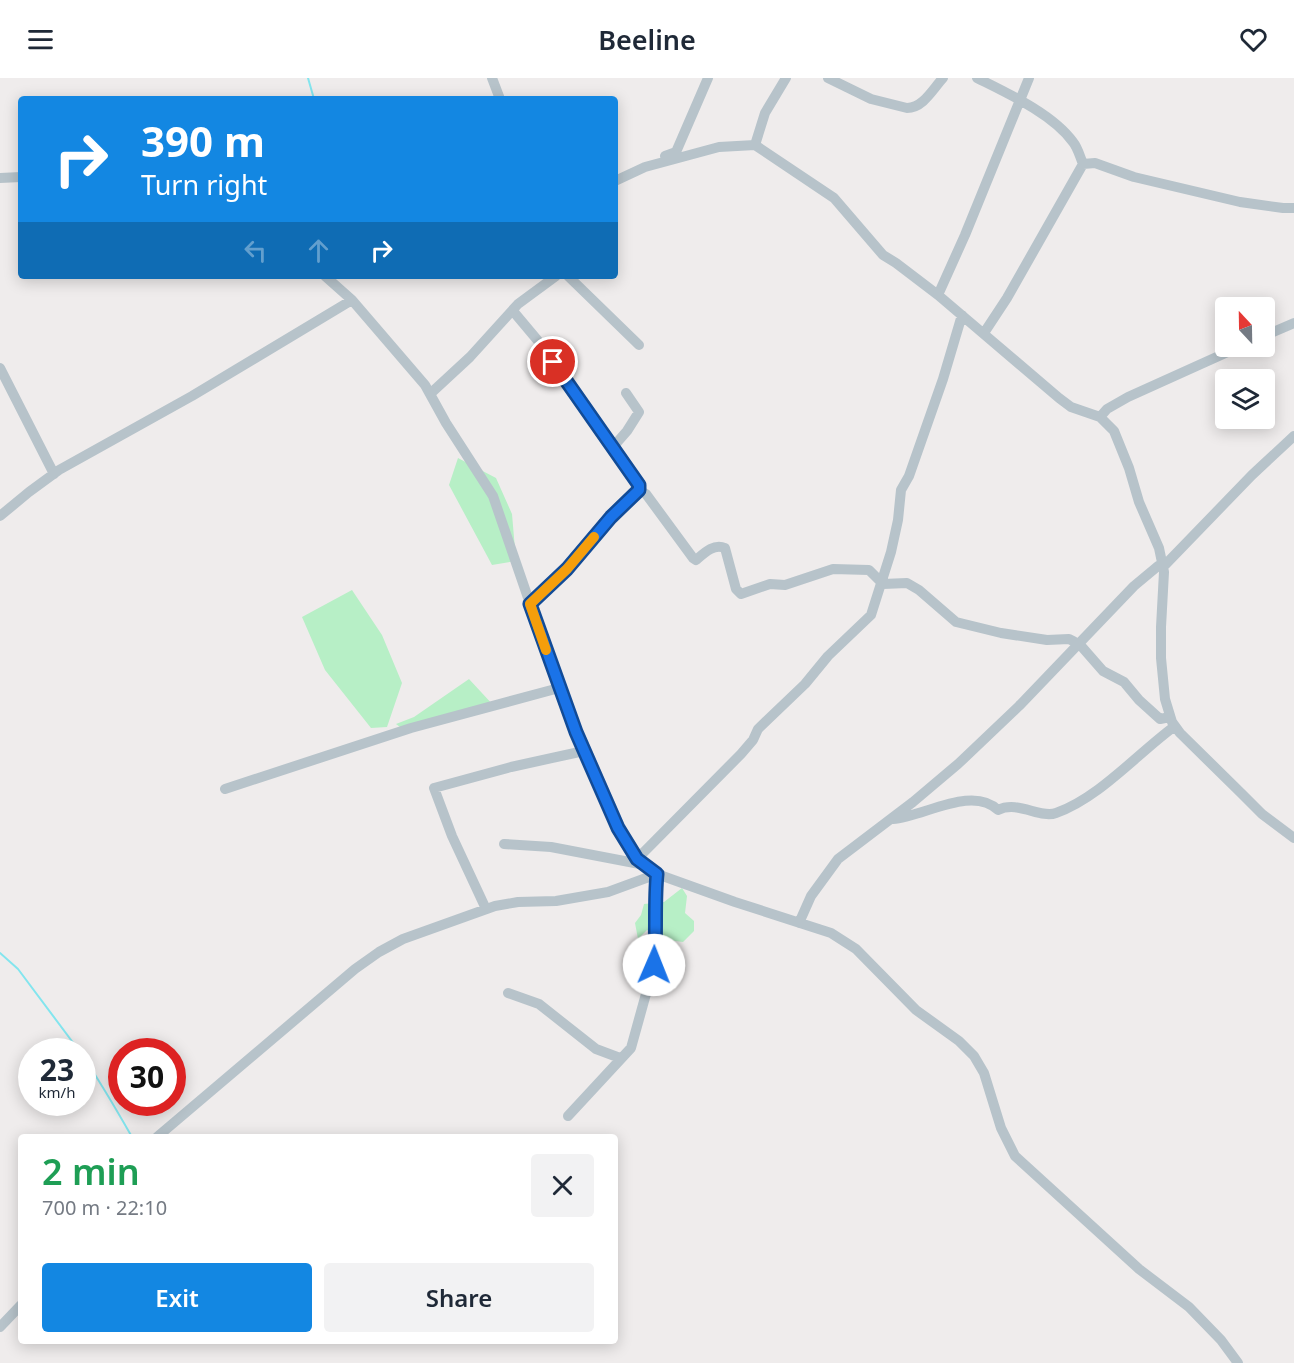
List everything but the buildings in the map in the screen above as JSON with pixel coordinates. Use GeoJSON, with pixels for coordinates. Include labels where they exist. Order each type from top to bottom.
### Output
{"type":"FeatureCollection","features":[{"type":"Feature","properties":{"kind":"street"},"geometry":{"type":"LineString","coordinates":[[492,78],[499,96]]}},
{"type":"Feature","properties":{"kind":"street"},"geometry":{"type":"LineString","coordinates":[[618,175],[636,164],[676,152],[708,78]]}},
{"type":"Feature","properties":{"kind":"street"},"geometry":{"type":"LineString","coordinates":[[755,145],[765,113],[786,78]]}},
{"type":"Feature","properties":{"kind":"street"},"geometry":{"type":"LineString","coordinates":[[828,78],[871,99],[907,108],[920,104],[943,78]]}},
{"type":"Feature","properties":{"kind":"street"},"geometry":{"type":"LineString","coordinates":[[977,78],[1019,99],[1059,128],[1074,143],[1083,164]]}},
{"type":"Feature","properties":{"kind":"street"},"geometry":{"type":"LineString","coordinates":[[938,295],[1029,78]]}},
{"type":"Feature","properties":{"kind":"street"},"geometry":{"type":"LineString","coordinates":[[618,179],[645,167],[719,147],[755,145],[834,198],[875,248],[938,295],[1071,407],[1100,417],[1110,426],[1119,439],[1139,502],[1159,548],[1164,566],[1161,658],[1165,699],[1172,722]]}},
{"type":"Feature","properties":{"kind":"street"},"geometry":{"type":"LineString","coordinates":[[1083,164],[1095,164],[1134,177],[1240,202],[1294,208]]}},
{"type":"Feature","properties":{"kind":"street"},"geometry":{"type":"LineString","coordinates":[[984,333],[1083,164]]}},
{"type":"Feature","properties":{"kind":"street"},"geometry":{"type":"LineString","coordinates":[[0,178],[18,177]]}},
{"type":"Feature","properties":{"kind":"street"},"geometry":{"type":"LineString","coordinates":[[329,279],[352,300],[411,367],[493,496],[559,688],[584,751],[618,828],[641,862],[657,874],[831,933],[865,957],[916,1010],[968,1049],[984,1073],[1001,1128],[1015,1156],[1139,1269],[1189,1307],[1221,1340],[1238,1363]]}},
{"type":"Feature","properties":{"kind":"street"},"geometry":{"type":"LineString","coordinates":[[430,394],[470,357],[518,304],[552,279]]}},
{"type":"Feature","properties":{"kind":"street"},"geometry":{"type":"LineString","coordinates":[[571,279],[639,345]]}},
{"type":"Feature","properties":{"kind":"street"},"geometry":{"type":"LineString","coordinates":[[0,516],[54,474],[192,396],[352,300]]}},
{"type":"Feature","properties":{"kind":"street"},"geometry":{"type":"LineString","coordinates":[[513,311],[539,342],[613,447],[639,485],[639,490]]}},
{"type":"Feature","properties":{"kind":"street"},"geometry":{"type":"LineString","coordinates":[[641,862],[741,754],[753,740],[758,729],[871,615],[895,536],[901,490],[909,476],[943,379],[962,315]]}},
{"type":"Feature","properties":{"kind":"street"},"geometry":{"type":"LineString","coordinates":[[1275,331],[1294,323]]}},
{"type":"Feature","properties":{"kind":"street"},"geometry":{"type":"LineString","coordinates":[[1100,417],[1107,409],[1128,397],[1217,357]]}},
{"type":"Feature","properties":{"kind":"street"},"geometry":{"type":"LineString","coordinates":[[0,368],[54,474]]}},
{"type":"Feature","properties":{"kind":"street"},"geometry":{"type":"LineString","coordinates":[[613,447],[639,412],[626,393]]}},
{"type":"Feature","properties":{"kind":"street"},"geometry":{"type":"LineString","coordinates":[[799,923],[811,896],[838,859],[913,802],[958,764],[1138,583],[1158,566],[1164,566],[1252,475],[1294,436]]}},
{"type":"Feature","properties":{"kind":"street"},"geometry":{"type":"LineString","coordinates":[[530,604],[567,569],[611,517],[639,490]]}},
{"type":"Feature","properties":{"kind":"street"},"geometry":{"type":"LineString","coordinates":[[639,490],[646,494],[693,558],[696,560],[712,547],[724,548],[736,589],[741,594],[770,584],[785,585],[833,569],[869,570],[883,584],[907,583],[919,590],[956,622],[1035,639],[1069,639],[1082,646],[1103,671],[1124,682],[1139,700],[1160,718],[1172,722],[1262,814],[1294,838]]}},
{"type":"Feature","properties":{"kind":"street"},"geometry":{"type":"LineString","coordinates":[[225,789],[411,728],[559,688]]}},
{"type":"Feature","properties":{"kind":"street"},"geometry":{"type":"LineString","coordinates":[[890,819],[963,801],[986,803],[998,810],[1013,807],[1053,814],[1076,803],[1101,786],[1172,722]]}},
{"type":"Feature","properties":{"kind":"street"},"geometry":{"type":"LineString","coordinates":[[486,909],[452,836],[434,788],[511,767],[584,751]]}},
{"type":"Feature","properties":{"kind":"street"},"geometry":{"type":"LineString","coordinates":[[504,844],[552,847],[641,862]]}},
{"type":"Feature","properties":{"kind":"street"},"geometry":{"type":"LineString","coordinates":[[161,1134],[355,969],[403,939],[486,909],[518,902],[556,901],[608,892],[657,874]]}},
{"type":"Feature","properties":{"kind":"street"},"geometry":{"type":"LineString","coordinates":[[568,1116],[631,1048],[654,965],[657,874]]}},
{"type":"Feature","properties":{"kind":"street"},"geometry":{"type":"LineString","coordinates":[[508,993],[539,1004],[596,1050],[620,1058]]}},
{"type":"Feature","properties":{"kind":"street"},"geometry":{"type":"LineString","coordinates":[[0,1327],[18,1308]]}},
{"type":"Feature","properties":{"kind":"green space"},"geometry":{"type":"Polygon","coordinates":[[[458,458],[496,478],[512,514],[516,561],[492,565],[449,485],[458,458]]]}},
{"type":"Feature","properties":{"kind":"green space"},"geometry":{"type":"Polygon","coordinates":[[[352,590],[382,635],[402,683],[387,727],[371,728],[325,670],[302,617],[352,590]]]}},
{"type":"Feature","properties":{"kind":"green space"},"geometry":{"type":"Polygon","coordinates":[[[469,679],[494,706],[404,730],[396,724],[414,717],[469,679]]]}},
{"type":"Feature","properties":{"kind":"green space"},"geometry":{"type":"Polygon","coordinates":[[[682,888],[687,896],[685,913],[694,921],[694,931],[683,942],[668,940],[647,930],[638,939],[635,923],[641,915],[644,904],[664,902],[682,888]]]}},
{"type":"Feature","properties":{"kind":"waterway"},"geometry":{"type":"LineString","coordinates":[[308,78],[313,96]]}},
{"type":"Feature","properties":{"kind":"waterway"},"geometry":{"type":"LineString","coordinates":[[0,953],[18,969],[70,1038]]}},
{"type":"Feature","properties":{"kind":"waterway"},"geometry":{"type":"LineString","coordinates":[[96,1076],[130,1134]]}},
{"type":"Feature","properties":{"kind":"slow traffic"},"geometry":{"type":"LineString","coordinates":[[546,650],[530,604],[567,569],[594,537]]}},
{"type":"Feature","properties":{"kind":"route"},"geometry":{"type":"LineString","coordinates":[[553,362],[639,485],[639,490],[611,517],[567,569],[530,604],[576,732],[618,828],[637,859],[657,874],[654,965]]}}]}
